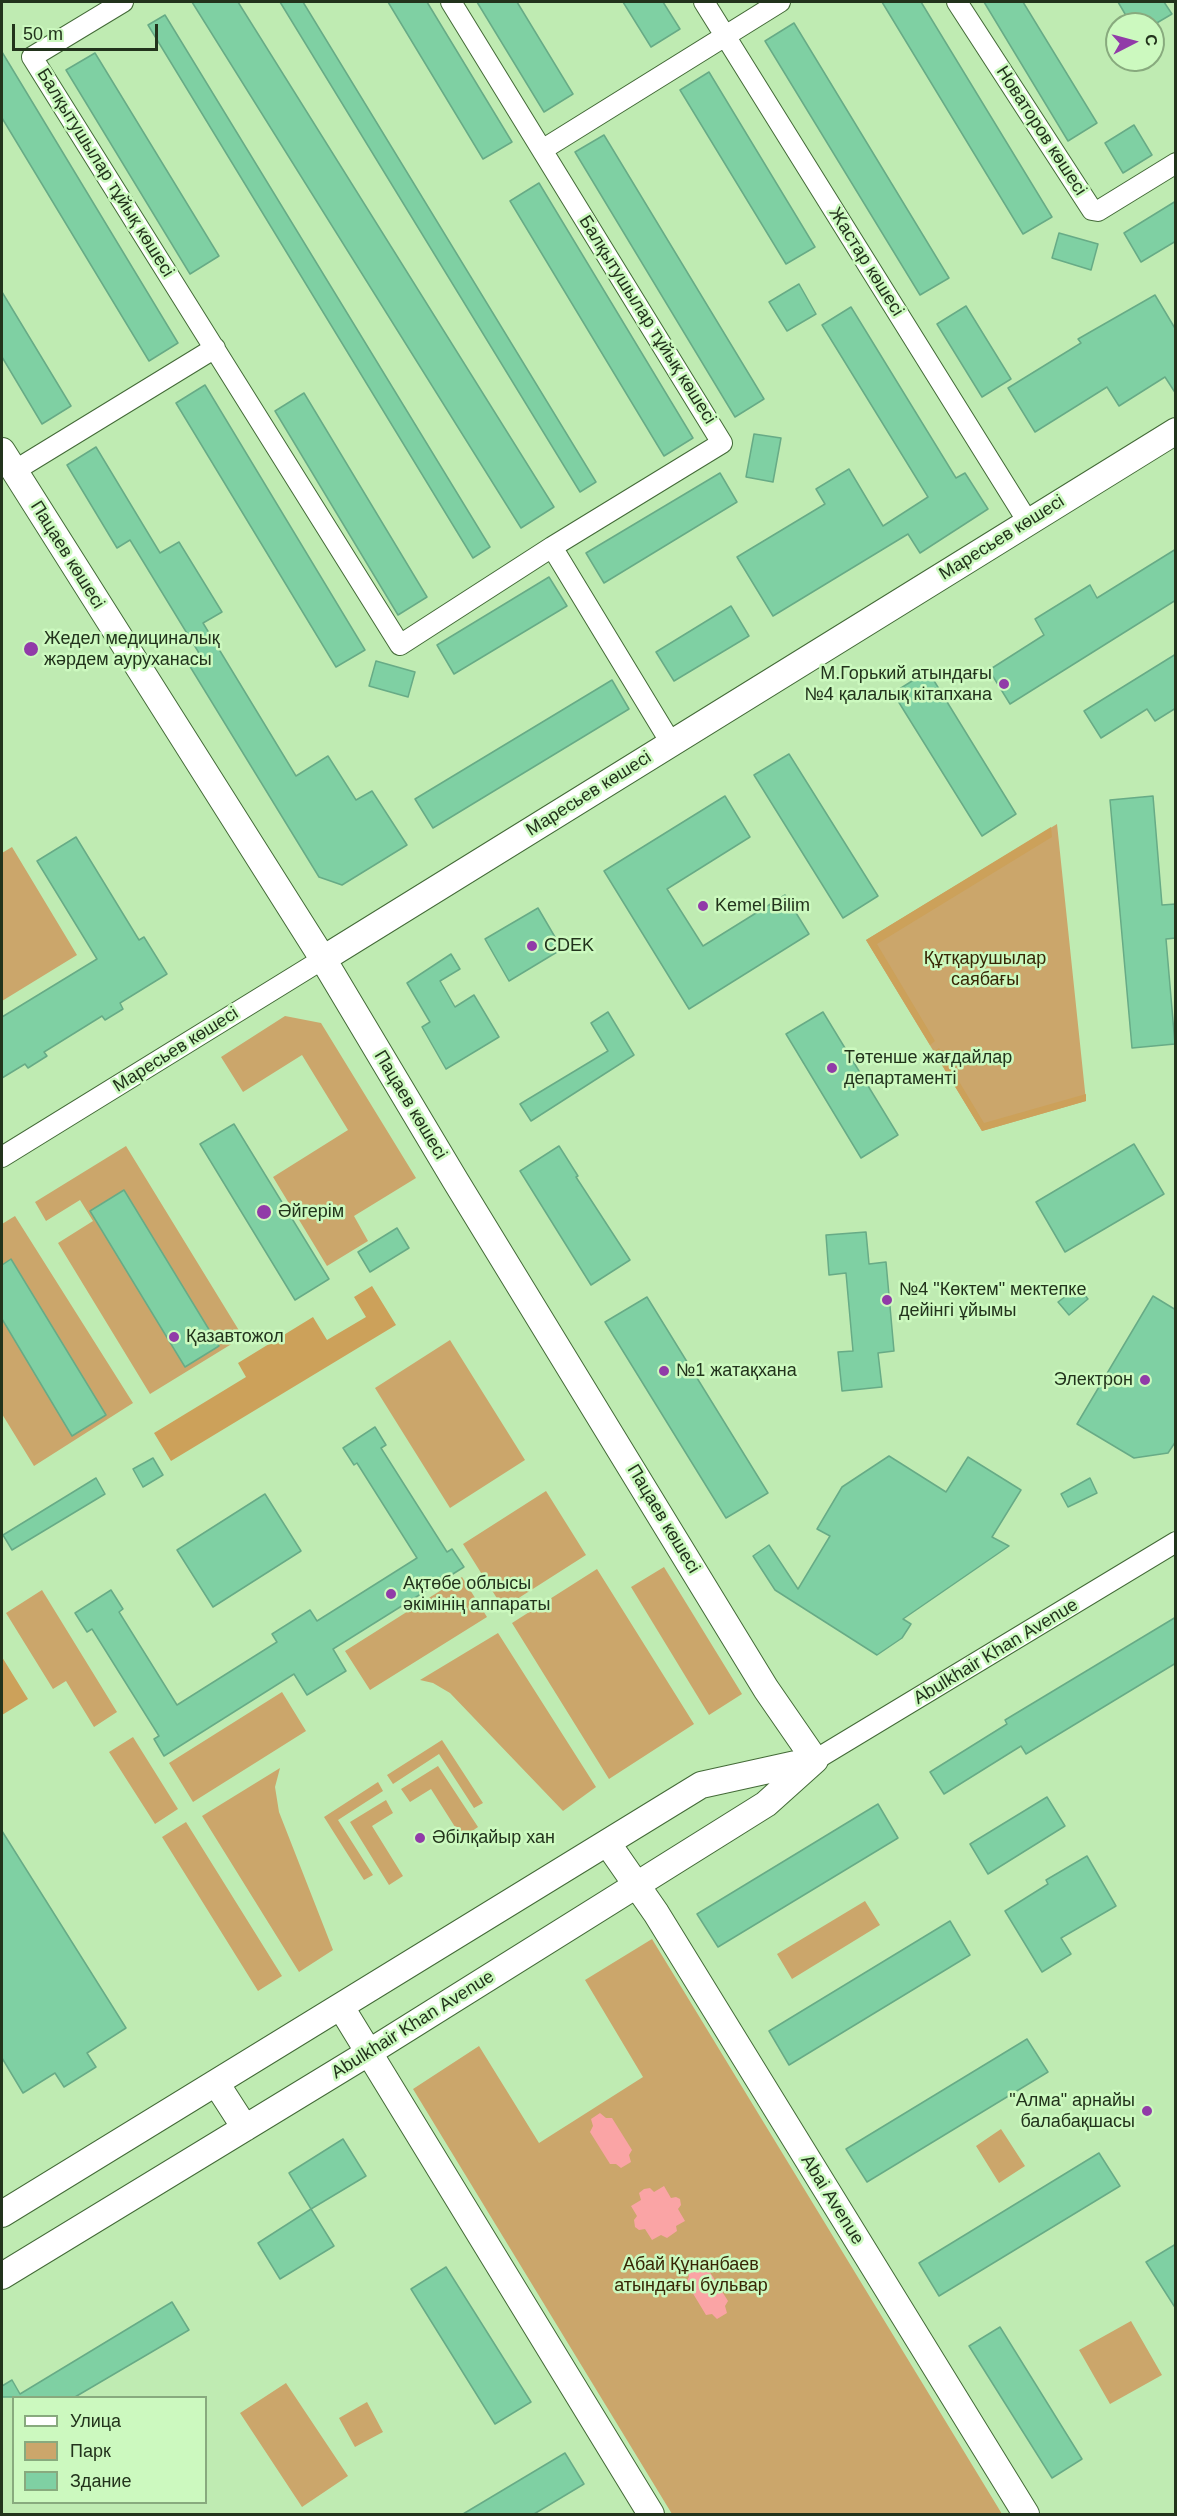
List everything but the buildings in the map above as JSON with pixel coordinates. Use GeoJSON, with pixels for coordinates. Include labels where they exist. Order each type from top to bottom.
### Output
{"type":"FeatureCollection","features":[{"type":"Feature","properties":{"kind":"main road","name":"Маресьев көшесі"},"geometry":{"type":"LineString","coordinates":[[323,959],[1176,430]]}},
{"type":"Feature","properties":{"kind":"main road","name":"Пацаев көшесі"},"geometry":{"type":"LineString","coordinates":[[8,461],[323,959],[461,1190],[760,1679],[815,1760]]}},
{"type":"Feature","properties":{"kind":"main road","name":"Abulkhair Khan Avenue"},"geometry":{"type":"LineString","coordinates":[[2,2214],[701,1785],[815,1760]]}},
{"type":"Feature","properties":{"kind":"main road","name":"Abulkhair Khan Avenue"},"geometry":{"type":"LineString","coordinates":[[2,2275],[636,1887],[766,1804],[815,1760]]}},
{"type":"Feature","properties":{"kind":"main road","name":"Abai Avenue"},"geometry":{"type":"LineString","coordinates":[[608,1844],[656,1913],[1026,2514]]}},
{"type":"Feature","properties":{"kind":"main road"},"geometry":{"type":"LineString","coordinates":[[341,2007],[651,2514]]}},
{"type":"Feature","properties":{"kind":"main road"},"geometry":{"type":"LineString","coordinates":[[216,2083],[245,2128]]}},
{"type":"Feature","properties":{"kind":"street","name":"Балқытушылар тұйық көшесі"},"geometry":{"type":"LineString","coordinates":[[123,2],[32,57],[400,645],[552,547],[722,442],[451,2]]}},
{"type":"Feature","properties":{"kind":"street","name":"Жастар көшесі"},"geometry":{"type":"LineString","coordinates":[[704,2],[1028,522]]}},
{"type":"Feature","properties":{"kind":"street"},"geometry":{"type":"LineString","coordinates":[[543,150],[780,2]]}},
{"type":"Feature","properties":{"kind":"street","name":"Новаторов көшесі"},"geometry":{"type":"LineString","coordinates":[[957,2],[1092,210],[1098,211],[1176,163]]}},
{"type":"Feature","properties":{"kind":"street"},"geometry":{"type":"LineString","coordinates":[[8,461],[215,348]]}},
{"type":"Feature","properties":{"kind":"street"},"geometry":{"type":"LineString","coordinates":[[552,547],[671,743]]}},
{"type":"Feature","properties":{"kind":"street","name":"Маресьев көшесі"},"geometry":{"type":"LineString","coordinates":[[2,1157],[323,959]]}},
{"type":"Feature","properties":{"kind":"street","name":"Abulkhair Khan Avenue"},"geometry":{"type":"LineString","coordinates":[[815,1760],[1176,1542]]}},
{"type":"Feature","properties":{"kind":"green space","name":"Құтқарушылар саябағы"},"geometry":{"type":"Polygon","coordinates":[[[1057,824],[1086,1101],[982,1131],[866,940],[1057,824]]]}},
{"type":"Feature","properties":{"kind":"green space"},"geometry":{"type":"Polygon","coordinates":[[[12,847],[77,955],[2,1001],[2,853],[12,847]]]}},
{"type":"Feature","properties":{"kind":"green space"},"geometry":{"type":"Polygon","coordinates":[[[285,1016],[321,1023],[416,1178],[354,1216],[368,1241],[327,1266],[273,1177],[348,1130],[302,1055],[243,1092],[221,1057],[285,1016]]]}},
{"type":"Feature","properties":{"kind":"green space"},"geometry":{"type":"Polygon","coordinates":[[[126,1146],[243,1337],[150,1394],[58,1243],[93,1221],[80,1200],[46,1221],[35,1202],[126,1146]]]}},
{"type":"Feature","properties":{"kind":"green space"},"geometry":{"type":"Polygon","coordinates":[[[15,1216],[133,1403],[34,1466],[2,1414],[2,1224],[15,1216]]]}},
{"type":"Feature","properties":{"kind":"green space"},"geometry":{"type":"Polygon","coordinates":[[[450,1340],[525,1460],[450,1508],[375,1388],[450,1340]]]}},
{"type":"Feature","properties":{"kind":"green space"},"geometry":{"type":"Polygon","coordinates":[[[546,1491],[586,1555],[503,1608],[463,1544],[546,1491]]]}},
{"type":"Feature","properties":{"kind":"green space"},"geometry":{"type":"Polygon","coordinates":[[[664,1567],[742,1694],[709,1715],[631,1587],[664,1567]]]}},
{"type":"Feature","properties":{"kind":"green space"},"geometry":{"type":"Polygon","coordinates":[[[597,1569],[694,1724],[609,1779],[512,1623],[597,1569]]]}},
{"type":"Feature","properties":{"kind":"green space"},"geometry":{"type":"Polygon","coordinates":[[[462,1577],[487,1617],[370,1690],[345,1651],[462,1577]]]}},
{"type":"Feature","properties":{"kind":"green space"},"geometry":{"type":"Polygon","coordinates":[[[42,1590],[117,1712],[94,1727],[66,1681],[53,1689],[6,1613],[42,1590]]]}},
{"type":"Feature","properties":{"kind":"green space"},"geometry":{"type":"Polygon","coordinates":[[[498,1633],[596,1787],[563,1811],[450,1693],[433,1683],[420,1680],[498,1633]]]}},
{"type":"Feature","properties":{"kind":"green space"},"geometry":{"type":"Polygon","coordinates":[[[282,1692],[306,1731],[193,1802],[169,1763],[282,1692]]]}},
{"type":"Feature","properties":{"kind":"green space"},"geometry":{"type":"Polygon","coordinates":[[[133,1737],[178,1809],[155,1824],[109,1752],[133,1737]]]}},
{"type":"Feature","properties":{"kind":"green space"},"geometry":{"type":"Polygon","coordinates":[[[442,1740],[483,1803],[474,1808],[439,1754],[393,1784],[387,1775],[442,1740]]]}},
{"type":"Feature","properties":{"kind":"green space"},"geometry":{"type":"Polygon","coordinates":[[[438,1766],[478,1827],[462,1838],[431,1789],[410,1802],[401,1789],[438,1766]]]}},
{"type":"Feature","properties":{"kind":"green space"},"geometry":{"type":"Polygon","coordinates":[[[280,1768],[275,1787],[279,1812],[333,1950],[299,1972],[202,1816],[280,1768]]]}},
{"type":"Feature","properties":{"kind":"green space"},"geometry":{"type":"Polygon","coordinates":[[[378,1782],[383,1791],[338,1820],[373,1875],[364,1880],[324,1817],[378,1782]]]}},
{"type":"Feature","properties":{"kind":"green space"},"geometry":{"type":"Polygon","coordinates":[[[386,1800],[393,1813],[372,1826],[403,1876],[389,1885],[350,1822],[386,1800]]]}},
{"type":"Feature","properties":{"kind":"green space"},"geometry":{"type":"Polygon","coordinates":[[[186,1822],[282,1976],[258,1991],[162,1837],[186,1822]]]}},
{"type":"Feature","properties":{"kind":"green space"},"geometry":{"type":"Polygon","coordinates":[[[865,1901],[880,1925],[792,1979],[777,1954],[865,1901]]]}},
{"type":"Feature","properties":{"kind":"green space","name":"Абай Құнанбаев атындағы бульвар"},"geometry":{"type":"Polygon","coordinates":[[[652,1939],[1002,2514],[672,2514],[413,2089],[479,2046],[539,2143],[643,2077],[585,1980],[652,1939]]]}},
{"type":"Feature","properties":{"kind":"green space"},"geometry":{"type":"Polygon","coordinates":[[[1001,2129],[1025,2166],[999,2183],[976,2146],[1001,2129]]]}},
{"type":"Feature","properties":{"kind":"green space"},"geometry":{"type":"Polygon","coordinates":[[[1131,2321],[1162,2375],[1110,2404],[1079,2350],[1131,2321]]]}},
{"type":"Feature","properties":{"kind":"green space"},"geometry":{"type":"Polygon","coordinates":[[[286,2383],[348,2476],[302,2507],[240,2413],[286,2383]]]}},
{"type":"Feature","properties":{"kind":"green space"},"geometry":{"type":"Polygon","coordinates":[[[367,2402],[383,2432],[355,2447],[339,2418],[367,2402]]]}},
{"type":"Feature","properties":{"kind":"shaded area"},"geometry":{"type":"Polygon","coordinates":[[[1051,827],[1052,837],[877,944],[935,1041],[930,1045],[866,940],[1051,827]]]}},
{"type":"Feature","properties":{"kind":"shaded area"},"geometry":{"type":"Polygon","coordinates":[[[939,1048],[984,1123],[1086,1094],[1086,1101],[982,1131],[934,1052],[939,1048]]]}},
{"type":"Feature","properties":{"kind":"shaded area"},"geometry":{"type":"Polygon","coordinates":[[[372,1286],[396,1325],[171,1461],[154,1433],[246,1377],[238,1363],[313,1317],[327,1340],[366,1317],[354,1297],[372,1286]]]}},
{"type":"Feature","properties":{"kind":"shaded area"},"geometry":{"type":"Polygon","coordinates":[[[2,1657],[28,1699],[2,1715],[2,1657]]]}},
{"type":"Feature","properties":{"kind":"shaded area"},"geometry":{"type":"Polygon","coordinates":[[[600,2113],[606,2118],[612,2118],[632,2150],[629,2155],[631,2162],[621,2168],[616,2164],[610,2164],[590,2132],[593,2126],[591,2119],[600,2113]]]}},
{"type":"Feature","properties":{"kind":"shaded area"},"geometry":{"type":"Polygon","coordinates":[[[664,2186],[671,2198],[680,2199],[681,2205],[678,2209],[685,2221],[676,2226],[677,2231],[667,2238],[661,2235],[652,2240],[645,2229],[639,2230],[635,2227],[634,2220],[637,2216],[631,2206],[641,2200],[639,2193],[644,2189],[650,2188],[654,2192],[664,2186]]]}},
{"type":"Feature","properties":{"kind":"shaded area"},"geometry":{"type":"Polygon","coordinates":[[[696,2264],[708,2269],[728,2301],[725,2306],[727,2313],[717,2319],[712,2314],[706,2315],[686,2282],[689,2277],[687,2270],[696,2264]]]}},
{"type":"Feature","properties":{"kind":"place","name":"Жедел медициналық жәрдем ауруханасы"},"geometry":{"type":"Point","coordinates":[31,649]}},
{"type":"Feature","properties":{"kind":"place","name":"М.Горький атындағы №4 қалалық кітапхана"},"geometry":{"type":"Point","coordinates":[1004,684]}},
{"type":"Feature","properties":{"kind":"place","name":"Kemel Bilim"},"geometry":{"type":"Point","coordinates":[703,906]}},
{"type":"Feature","properties":{"kind":"place","name":"CDEK"},"geometry":{"type":"Point","coordinates":[532,946]}},
{"type":"Feature","properties":{"kind":"place","name":"Төтенше жағдайлар департаменті"},"geometry":{"type":"Point","coordinates":[832,1068]}},
{"type":"Feature","properties":{"kind":"place","name":"Әйгерім"},"geometry":{"type":"Point","coordinates":[264,1212]}},
{"type":"Feature","properties":{"kind":"place","name":"№4 \"Көктем\" мектепке дейінгі ұйымы"},"geometry":{"type":"Point","coordinates":[887,1300]}},
{"type":"Feature","properties":{"kind":"place","name":"Қазавтожол"},"geometry":{"type":"Point","coordinates":[174,1337]}},
{"type":"Feature","properties":{"kind":"place","name":"№1 жатақхана"},"geometry":{"type":"Point","coordinates":[664,1371]}},
{"type":"Feature","properties":{"kind":"place","name":"Электрон"},"geometry":{"type":"Point","coordinates":[1145,1380]}},
{"type":"Feature","properties":{"kind":"place","name":"Ақтөбе облысы әкімінің аппараты"},"geometry":{"type":"Point","coordinates":[391,1594]}},
{"type":"Feature","properties":{"kind":"place","name":"Әбілқайыр хан"},"geometry":{"type":"Point","coordinates":[420,1838]}},
{"type":"Feature","properties":{"kind":"place","name":"\"Алма\" арнайы балабақшасы"},"geometry":{"type":"Point","coordinates":[1147,2111]}}]}
